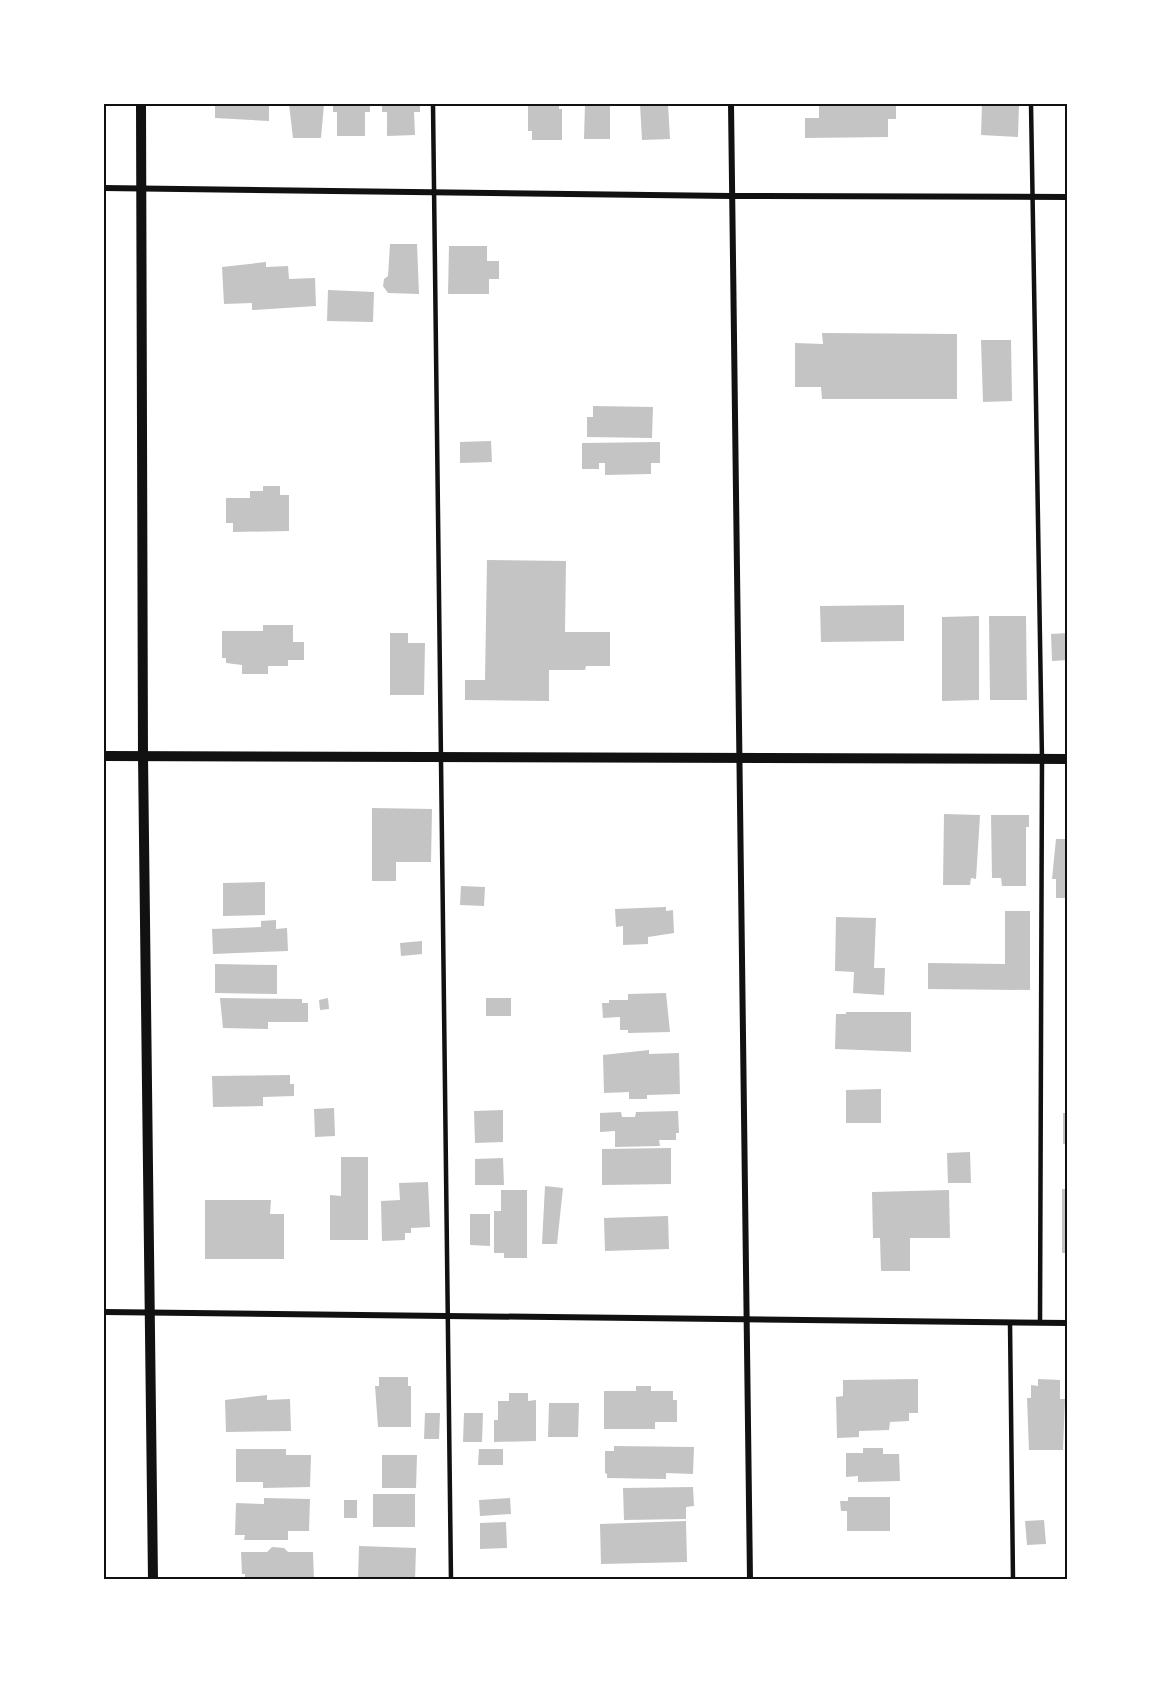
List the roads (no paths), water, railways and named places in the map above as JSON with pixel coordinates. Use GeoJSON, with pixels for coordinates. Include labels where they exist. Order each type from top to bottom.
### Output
{"type":"FeatureCollection","features":[{"type":"Feature","properties":{"kind":"street"},"geometry":{"type":"LineString","coordinates":[[141,104],[143,756],[153,1580]]}},
{"type":"Feature","properties":{"kind":"street"},"geometry":{"type":"LineString","coordinates":[[731,104],[750,1580]]}},
{"type":"Feature","properties":{"kind":"street"},"geometry":{"type":"LineString","coordinates":[[104,188],[732,196],[1068,197]]}},
{"type":"Feature","properties":{"kind":"street"},"geometry":{"type":"LineString","coordinates":[[104,756],[1068,759]]}},
{"type":"Feature","properties":{"kind":"street"},"geometry":{"type":"LineString","coordinates":[[104,1312],[1068,1323]]}},
{"type":"Feature","properties":{"kind":"lane"},"geometry":{"type":"LineString","coordinates":[[433,104],[443,757],[451,1580]]}},
{"type":"Feature","properties":{"kind":"lane"},"geometry":{"type":"LineString","coordinates":[[1031,104],[1042,759],[1040,1323]]}},
{"type":"Feature","properties":{"kind":"lane"},"geometry":{"type":"LineString","coordinates":[[1010,1323],[1013,1580]]}}]}
